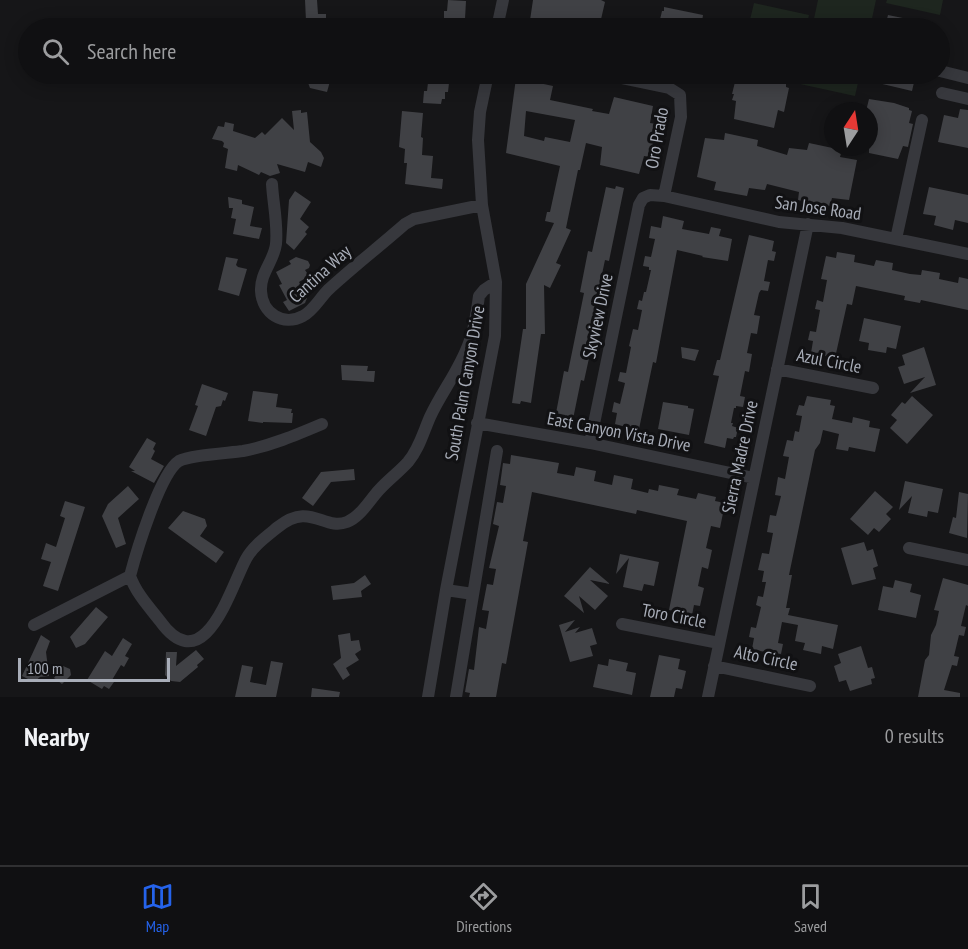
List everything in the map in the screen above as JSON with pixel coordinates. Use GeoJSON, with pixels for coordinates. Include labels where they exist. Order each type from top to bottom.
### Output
{"type":"FeatureCollection","features":[{"type":"Feature","properties":{"kind":"street"},"geometry":{"type":"LineString","coordinates":[[499,18],[503,0]]}},
{"type":"Feature","properties":{"kind":"street"},"geometry":{"type":"LineString","coordinates":[[950,74],[968,78]]}},
{"type":"Feature","properties":{"kind":"street","name":"South Palm Canyon Drive"},"geometry":{"type":"LineString","coordinates":[[428,697],[446,590],[495,336],[496,282],[482,205],[478,140],[480,112],[486,84]]}},
{"type":"Feature","properties":{"kind":"street","name":"Oro Prado"},"geometry":{"type":"LineString","coordinates":[[650,84],[669,88],[680,95],[681,117],[664,196]]}},
{"type":"Feature","properties":{"kind":"street"},"geometry":{"type":"LineString","coordinates":[[942,93],[968,99]]}},
{"type":"Feature","properties":{"kind":"street"},"geometry":{"type":"LineString","coordinates":[[896,239],[922,120]]}},
{"type":"Feature","properties":{"kind":"street","name":"Cantina Way"},"geometry":{"type":"LineString","coordinates":[[272,184],[276,246],[263,273],[261,295],[265,307],[273,316],[282,320],[294,320],[305,315],[328,290],[405,224],[414,219],[482,205]]}},
{"type":"Feature","properties":{"kind":"street","name":"San Jose Road"},"geometry":{"type":"LineString","coordinates":[[643,198],[650,195],[664,196],[779,222],[842,228],[968,254]]}},
{"type":"Feature","properties":{"kind":"street","name":"Skyview Drive"},"geometry":{"type":"LineString","coordinates":[[590,443],[639,205],[643,198]]}},
{"type":"Feature","properties":{"kind":"street","name":"Sierra Madre Drive"},"geometry":{"type":"LineString","coordinates":[[708,697],[808,224]]}},
{"type":"Feature","properties":{"kind":"street"},"geometry":{"type":"LineString","coordinates":[[322,424],[290,438],[245,451],[180,460],[172,467],[161,487],[130,576],[134,586],[165,629],[176,638],[199,640],[220,616],[247,557],[263,539],[286,520],[297,516],[309,516],[337,524],[346,522],[358,515],[379,490],[409,462],[469,342],[479,296],[496,282]]}},
{"type":"Feature","properties":{"kind":"street","name":"Azul Circle"},"geometry":{"type":"LineString","coordinates":[[777,369],[873,388]]}},
{"type":"Feature","properties":{"kind":"street","name":"East Canyon Vista Drive"},"geometry":{"type":"LineString","coordinates":[[477,423],[590,443],[754,478]]}},
{"type":"Feature","properties":{"kind":"street"},"geometry":{"type":"LineString","coordinates":[[456,697],[497,451]]}},
{"type":"Feature","properties":{"kind":"street"},"geometry":{"type":"LineString","coordinates":[[909,548],[968,560]]}},
{"type":"Feature","properties":{"kind":"street"},"geometry":{"type":"LineString","coordinates":[[34,625],[130,576]]}},
{"type":"Feature","properties":{"kind":"street"},"geometry":{"type":"LineString","coordinates":[[446,590],[473,594]]}},
{"type":"Feature","properties":{"kind":"street","name":"Toro Circle"},"geometry":{"type":"LineString","coordinates":[[622,624],[719,643]]}},
{"type":"Feature","properties":{"kind":"street","name":"Alto Circle"},"geometry":{"type":"LineString","coordinates":[[714,666],[810,686]]}},
{"type":"Feature","properties":{"kind":"shaded area"},"geometry":{"type":"Polygon","coordinates":[[[818,0],[876,0],[872,18],[814,18],[818,0]]]}},
{"type":"Feature","properties":{"kind":"shaded area"},"geometry":{"type":"Polygon","coordinates":[[[887,0],[943,0],[940,15],[886,3],[887,0]]]}},
{"type":"Feature","properties":{"kind":"shaded area"},"geometry":{"type":"Polygon","coordinates":[[[754,3],[809,15],[808,18],[750,18],[754,3]]]}},
{"type":"Feature","properties":{"kind":"shaded area"},"geometry":{"type":"Polygon","coordinates":[[[800,84],[858,84],[855,96],[800,84]]]}},
{"type":"Feature","properties":{"kind":"building"},"geometry":{"type":"Polygon","coordinates":[[[305,0],[317,0],[318,14],[326,14],[326,18],[306,18],[305,0]]]}},
{"type":"Feature","properties":{"kind":"building"},"geometry":{"type":"Polygon","coordinates":[[[448,0],[466,1],[465,18],[444,18],[444,11],[447,11],[448,0]]]}},
{"type":"Feature","properties":{"kind":"building"},"geometry":{"type":"Polygon","coordinates":[[[533,0],[601,0],[605,2],[601,18],[530,18],[533,0]]]}},
{"type":"Feature","properties":{"kind":"building"},"geometry":{"type":"Polygon","coordinates":[[[664,7],[703,15],[703,18],[660,18],[664,7]]]}},
{"type":"Feature","properties":{"kind":"building"},"geometry":{"type":"Polygon","coordinates":[[[888,15],[903,18],[887,18],[888,15]]]}},
{"type":"Feature","properties":{"kind":"building"},"geometry":{"type":"Polygon","coordinates":[[[308,84],[329,84],[327,92],[310,88],[308,84]]]}},
{"type":"Feature","properties":{"kind":"building"},"geometry":{"type":"Polygon","coordinates":[[[428,84],[449,84],[448,92],[445,92],[445,99],[442,99],[441,104],[423,103],[424,91],[427,91],[428,84]]]}},
{"type":"Feature","properties":{"kind":"building"},"geometry":{"type":"Polygon","coordinates":[[[515,84],[553,86],[550,100],[609,114],[614,97],[653,106],[650,123],[657,124],[651,157],[644,156],[639,174],[600,165],[602,147],[586,143],[566,228],[571,230],[556,263],[561,265],[550,288],[544,285],[545,334],[541,334],[531,403],[521,401],[520,404],[512,403],[523,329],[526,329],[526,284],[554,223],[545,221],[547,212],[550,212],[560,166],[506,153],[515,84]],[[526,111],[524,136],[544,141],[545,137],[570,142],[575,120],[526,111]]]}},
{"type":"Feature","properties":{"kind":"building"},"geometry":{"type":"Polygon","coordinates":[[[734,84],[786,84],[789,88],[784,112],[778,110],[774,128],[734,119],[736,101],[732,100],[734,94],[732,94],[734,84]]]}},
{"type":"Feature","properties":{"kind":"building"},"geometry":{"type":"Polygon","coordinates":[[[882,84],[914,84],[912,91],[882,84]]]}},
{"type":"Feature","properties":{"kind":"building"},"geometry":{"type":"Polygon","coordinates":[[[869,99],[894,103],[912,111],[909,123],[913,124],[908,147],[903,146],[898,159],[878,155],[878,102],[868,102],[869,99]]]}},
{"type":"Feature","properties":{"kind":"building"},"geometry":{"type":"Polygon","coordinates":[[[960,109],[968,110],[968,148],[938,142],[944,115],[958,118],[960,109]]]}},
{"type":"Feature","properties":{"kind":"building"},"geometry":{"type":"Polygon","coordinates":[[[301,110],[301,113],[307,112],[310,142],[324,158],[321,167],[308,162],[305,172],[277,164],[280,173],[270,176],[261,172],[259,175],[238,165],[237,171],[225,168],[228,149],[223,147],[222,141],[212,139],[218,126],[224,127],[225,122],[234,124],[233,131],[255,138],[262,132],[265,135],[282,118],[294,130],[292,111],[301,110]]]}},
{"type":"Feature","properties":{"kind":"building"},"geometry":{"type":"Polygon","coordinates":[[[402,111],[423,113],[422,155],[433,156],[431,178],[443,179],[442,189],[405,184],[407,163],[404,163],[405,149],[399,147],[402,111]]]}},
{"type":"Feature","properties":{"kind":"building"},"geometry":{"type":"Polygon","coordinates":[[[725,133],[758,140],[757,146],[787,155],[789,148],[807,150],[809,143],[824,146],[824,156],[840,156],[857,160],[849,200],[832,198],[830,206],[810,203],[798,200],[799,192],[767,184],[765,190],[749,188],[747,196],[714,190],[716,182],[697,177],[705,138],[724,140],[725,133]]]}},
{"type":"Feature","properties":{"kind":"building"},"geometry":{"type":"Polygon","coordinates":[[[616,186],[624,188],[609,261],[605,260],[595,307],[600,308],[584,381],[581,380],[573,419],[565,418],[565,415],[556,413],[564,371],[568,372],[584,293],[580,292],[588,251],[592,252],[606,187],[615,189],[616,186]]]}},
{"type":"Feature","properties":{"kind":"building"},"geometry":{"type":"Polygon","coordinates":[[[929,187],[968,195],[968,223],[955,220],[953,230],[934,225],[936,216],[923,214],[929,187]]]}},
{"type":"Feature","properties":{"kind":"building"},"geometry":{"type":"Polygon","coordinates":[[[295,191],[311,202],[300,219],[309,227],[305,232],[307,234],[294,250],[286,243],[289,200],[295,191]]]}},
{"type":"Feature","properties":{"kind":"building"},"geometry":{"type":"Polygon","coordinates":[[[228,197],[242,200],[242,204],[254,207],[250,226],[262,228],[259,239],[233,234],[236,219],[231,218],[233,208],[229,208],[228,197]]]}},
{"type":"Feature","properties":{"kind":"building"},"geometry":{"type":"Polygon","coordinates":[[[663,216],[684,221],[682,229],[709,234],[711,227],[721,229],[719,236],[732,239],[728,261],[677,250],[656,363],[653,362],[637,430],[615,424],[617,413],[612,412],[614,402],[620,404],[625,383],[618,381],[620,372],[626,373],[633,329],[638,330],[642,310],[637,309],[639,300],[642,301],[644,292],[646,292],[651,270],[643,266],[645,256],[651,257],[655,239],[649,238],[651,226],[661,228],[663,216]]]}},
{"type":"Feature","properties":{"kind":"building"},"geometry":{"type":"Polygon","coordinates":[[[749,235],[774,241],[772,251],[776,252],[774,261],[768,260],[764,281],[770,282],[768,291],[761,290],[759,293],[754,315],[760,316],[757,334],[751,333],[747,353],[752,354],[749,372],[745,371],[740,396],[745,397],[743,407],[734,408],[731,423],[733,423],[732,426],[738,428],[736,437],[727,438],[725,448],[704,443],[719,376],[713,375],[717,360],[720,360],[749,235]]]}},
{"type":"Feature","properties":{"kind":"building"},"geometry":{"type":"Polygon","coordinates":[[[837,252],[855,255],[854,262],[874,266],[876,260],[893,263],[892,270],[910,274],[921,275],[922,270],[940,273],[939,279],[958,283],[959,277],[968,279],[968,310],[921,300],[920,303],[904,300],[905,296],[856,286],[852,305],[847,304],[835,358],[811,353],[813,341],[808,340],[810,331],[816,332],[820,310],[815,309],[817,300],[823,302],[827,280],[821,279],[826,256],[836,258],[837,252]]]}},
{"type":"Feature","properties":{"kind":"building"},"geometry":{"type":"Polygon","coordinates":[[[226,257],[238,259],[236,265],[247,269],[239,296],[218,290],[226,257]]]}},
{"type":"Feature","properties":{"kind":"building"},"geometry":{"type":"Polygon","coordinates":[[[296,257],[308,261],[310,265],[305,270],[309,276],[299,282],[307,298],[305,303],[289,311],[283,302],[287,300],[279,285],[282,284],[276,272],[291,264],[289,261],[296,257]]]}},
{"type":"Feature","properties":{"kind":"building"},"geometry":{"type":"Polygon","coordinates":[[[864,318],[901,326],[896,349],[887,347],[886,353],[868,350],[869,343],[859,341],[864,318]]]}},
{"type":"Feature","properties":{"kind":"building"},"geometry":{"type":"Polygon","coordinates":[[[681,347],[699,350],[695,361],[682,358],[681,347]]]}},
{"type":"Feature","properties":{"kind":"building"},"geometry":{"type":"Polygon","coordinates":[[[924,347],[936,385],[910,393],[925,377],[904,384],[898,367],[905,365],[902,355],[924,347]]]}},
{"type":"Feature","properties":{"kind":"building"},"geometry":{"type":"Polygon","coordinates":[[[341,365],[368,366],[367,371],[375,371],[374,382],[342,380],[341,365]]]}},
{"type":"Feature","properties":{"kind":"building"},"geometry":{"type":"Polygon","coordinates":[[[202,384],[228,393],[221,406],[216,407],[206,436],[189,430],[198,406],[195,405],[202,384]]]}},
{"type":"Feature","properties":{"kind":"building"},"geometry":{"type":"Polygon","coordinates":[[[253,391],[278,394],[276,407],[292,409],[292,423],[248,421],[253,391]]]}},
{"type":"Feature","properties":{"kind":"building"},"geometry":{"type":"Polygon","coordinates":[[[807,396],[831,400],[830,405],[835,406],[832,419],[852,423],[853,417],[870,421],[869,427],[880,429],[875,452],[849,447],[848,451],[836,449],[839,434],[823,430],[820,443],[815,450],[789,575],[792,575],[786,608],[790,608],[788,615],[838,625],[833,649],[822,646],[821,654],[803,650],[805,643],[795,641],[798,625],[782,622],[778,643],[783,644],[781,654],[774,654],[752,649],[754,638],[749,637],[751,627],[756,628],[761,607],[756,605],[758,596],[763,597],[766,582],[762,582],[764,571],[758,570],[762,553],[769,554],[773,533],[767,532],[770,515],[776,516],[781,496],[775,495],[778,477],[785,479],[789,457],[783,456],[787,440],[793,441],[795,431],[799,432],[802,416],[796,415],[799,405],[804,406],[807,396]]]}},
{"type":"Feature","properties":{"kind":"building"},"geometry":{"type":"Polygon","coordinates":[[[912,396],[933,415],[907,444],[890,428],[897,420],[891,415],[902,402],[905,404],[912,396]]]}},
{"type":"Feature","properties":{"kind":"building"},"geometry":{"type":"Polygon","coordinates":[[[663,402],[694,409],[689,435],[658,429],[663,402]]]}},
{"type":"Feature","properties":{"kind":"building"},"geometry":{"type":"Polygon","coordinates":[[[147,438],[156,443],[151,459],[164,466],[154,483],[131,471],[135,471],[129,467],[147,438]]]}},
{"type":"Feature","properties":{"kind":"building"},"geometry":{"type":"Polygon","coordinates":[[[511,455],[559,463],[557,473],[574,476],[576,467],[596,471],[594,481],[612,485],[614,475],[633,479],[631,489],[648,493],[649,489],[658,491],[659,485],[679,489],[677,495],[696,499],[698,493],[716,497],[715,501],[725,503],[720,528],[711,526],[706,548],[712,550],[708,569],[702,567],[698,586],[704,588],[700,606],[694,605],[692,615],[669,610],[687,521],[637,510],[636,514],[532,492],[523,541],[528,542],[506,664],[502,663],[496,697],[469,697],[470,693],[465,692],[469,669],[474,670],[479,627],[486,629],[489,611],[482,610],[487,584],[493,585],[496,569],[489,568],[499,526],[493,524],[497,502],[503,503],[506,486],[500,485],[503,463],[510,464],[511,455]]]}},
{"type":"Feature","properties":{"kind":"building"},"geometry":{"type":"Polygon","coordinates":[[[354,469],[355,480],[331,482],[313,506],[302,498],[321,472],[354,469]]]}},
{"type":"Feature","properties":{"kind":"building"},"geometry":{"type":"Polygon","coordinates":[[[905,481],[943,489],[938,513],[928,511],[927,517],[908,513],[912,496],[899,510],[905,481]]]}},
{"type":"Feature","properties":{"kind":"building"},"geometry":{"type":"Polygon","coordinates":[[[128,486],[139,499],[118,518],[126,544],[116,548],[102,516],[108,504],[128,486]]]}},
{"type":"Feature","properties":{"kind":"building"},"geometry":{"type":"Polygon","coordinates":[[[875,491],[893,507],[886,514],[891,519],[879,532],[874,528],[868,535],[850,519],[875,491]]]}},
{"type":"Feature","properties":{"kind":"building"},"geometry":{"type":"Polygon","coordinates":[[[959,492],[968,494],[967,538],[949,533],[953,517],[956,518],[959,492]]]}},
{"type":"Feature","properties":{"kind":"building"},"geometry":{"type":"Polygon","coordinates":[[[65,501],[85,507],[58,591],[43,586],[51,562],[41,559],[46,543],[56,547],[65,518],[60,516],[65,501]]]}},
{"type":"Feature","properties":{"kind":"building"},"geometry":{"type":"Polygon","coordinates":[[[183,511],[205,519],[207,526],[200,536],[224,552],[216,563],[168,528],[183,511]]]}},
{"type":"Feature","properties":{"kind":"building"},"geometry":{"type":"Polygon","coordinates":[[[864,542],[867,551],[873,549],[878,566],[873,568],[876,579],[852,585],[841,548],[864,542]]]}},
{"type":"Feature","properties":{"kind":"building"},"geometry":{"type":"Polygon","coordinates":[[[620,554],[659,562],[654,586],[644,584],[642,591],[623,587],[629,558],[616,574],[620,554]]]}},
{"type":"Feature","properties":{"kind":"building"},"geometry":{"type":"Polygon","coordinates":[[[590,567],[610,584],[590,580],[608,596],[595,610],[579,596],[584,613],[564,596],[590,567]]]}},
{"type":"Feature","properties":{"kind":"building"},"geometry":{"type":"Polygon","coordinates":[[[365,575],[371,584],[361,591],[362,597],[333,600],[331,586],[354,583],[365,575]]]}},
{"type":"Feature","properties":{"kind":"building"},"geometry":{"type":"Polygon","coordinates":[[[943,578],[968,585],[968,606],[966,605],[961,626],[966,627],[964,636],[959,635],[954,656],[959,657],[957,666],[952,665],[944,690],[960,693],[960,697],[918,697],[925,660],[929,655],[931,635],[939,611],[934,610],[943,578]]]}},
{"type":"Feature","properties":{"kind":"building"},"geometry":{"type":"Polygon","coordinates":[[[895,580],[912,584],[910,592],[921,595],[916,618],[878,610],[883,586],[893,588],[895,580]]]}},
{"type":"Feature","properties":{"kind":"building"},"geometry":{"type":"Polygon","coordinates":[[[96,607],[108,617],[85,644],[76,648],[70,637],[96,607]]]}},
{"type":"Feature","properties":{"kind":"building"},"geometry":{"type":"Polygon","coordinates":[[[575,620],[565,632],[580,627],[575,633],[592,628],[597,644],[590,646],[593,656],[570,662],[559,625],[575,620]]]}},
{"type":"Feature","properties":{"kind":"building"},"geometry":{"type":"Polygon","coordinates":[[[350,633],[351,641],[359,640],[361,650],[355,654],[359,660],[346,668],[350,675],[343,680],[333,664],[341,658],[338,635],[350,633]]]}},
{"type":"Feature","properties":{"kind":"building"},"geometry":{"type":"Polygon","coordinates":[[[41,635],[50,641],[46,652],[49,676],[40,677],[34,682],[22,676],[41,635]]]}},
{"type":"Feature","properties":{"kind":"building"},"geometry":{"type":"Polygon","coordinates":[[[123,638],[132,644],[125,656],[129,658],[124,667],[121,665],[109,689],[104,686],[102,689],[87,680],[105,651],[112,656],[123,638]]]}},
{"type":"Feature","properties":{"kind":"building"},"geometry":{"type":"Polygon","coordinates":[[[861,646],[868,668],[872,667],[875,678],[871,679],[872,684],[850,691],[846,680],[839,682],[834,666],[841,663],[838,654],[861,646]]]}},
{"type":"Feature","properties":{"kind":"building"},"geometry":{"type":"Polygon","coordinates":[[[196,650],[204,659],[180,682],[171,681],[165,675],[166,652],[177,652],[176,666],[196,650]]]}},
{"type":"Feature","properties":{"kind":"building"},"geometry":{"type":"Polygon","coordinates":[[[659,655],[680,659],[678,669],[686,671],[682,689],[676,688],[674,697],[650,697],[659,655]]]}},
{"type":"Feature","properties":{"kind":"building"},"geometry":{"type":"Polygon","coordinates":[[[609,659],[628,663],[626,671],[636,673],[632,695],[593,687],[598,664],[608,666],[609,659]]]}},
{"type":"Feature","properties":{"kind":"building"},"geometry":{"type":"Polygon","coordinates":[[[271,661],[283,663],[276,697],[235,697],[242,665],[253,667],[250,682],[266,685],[271,661]]]}},
{"type":"Feature","properties":{"kind":"building"},"geometry":{"type":"Polygon","coordinates":[[[63,666],[70,669],[71,675],[62,684],[54,678],[63,666]]]}},
{"type":"Feature","properties":{"kind":"building"},"geometry":{"type":"Polygon","coordinates":[[[312,688],[340,692],[339,697],[311,697],[312,688]]]}}]}
